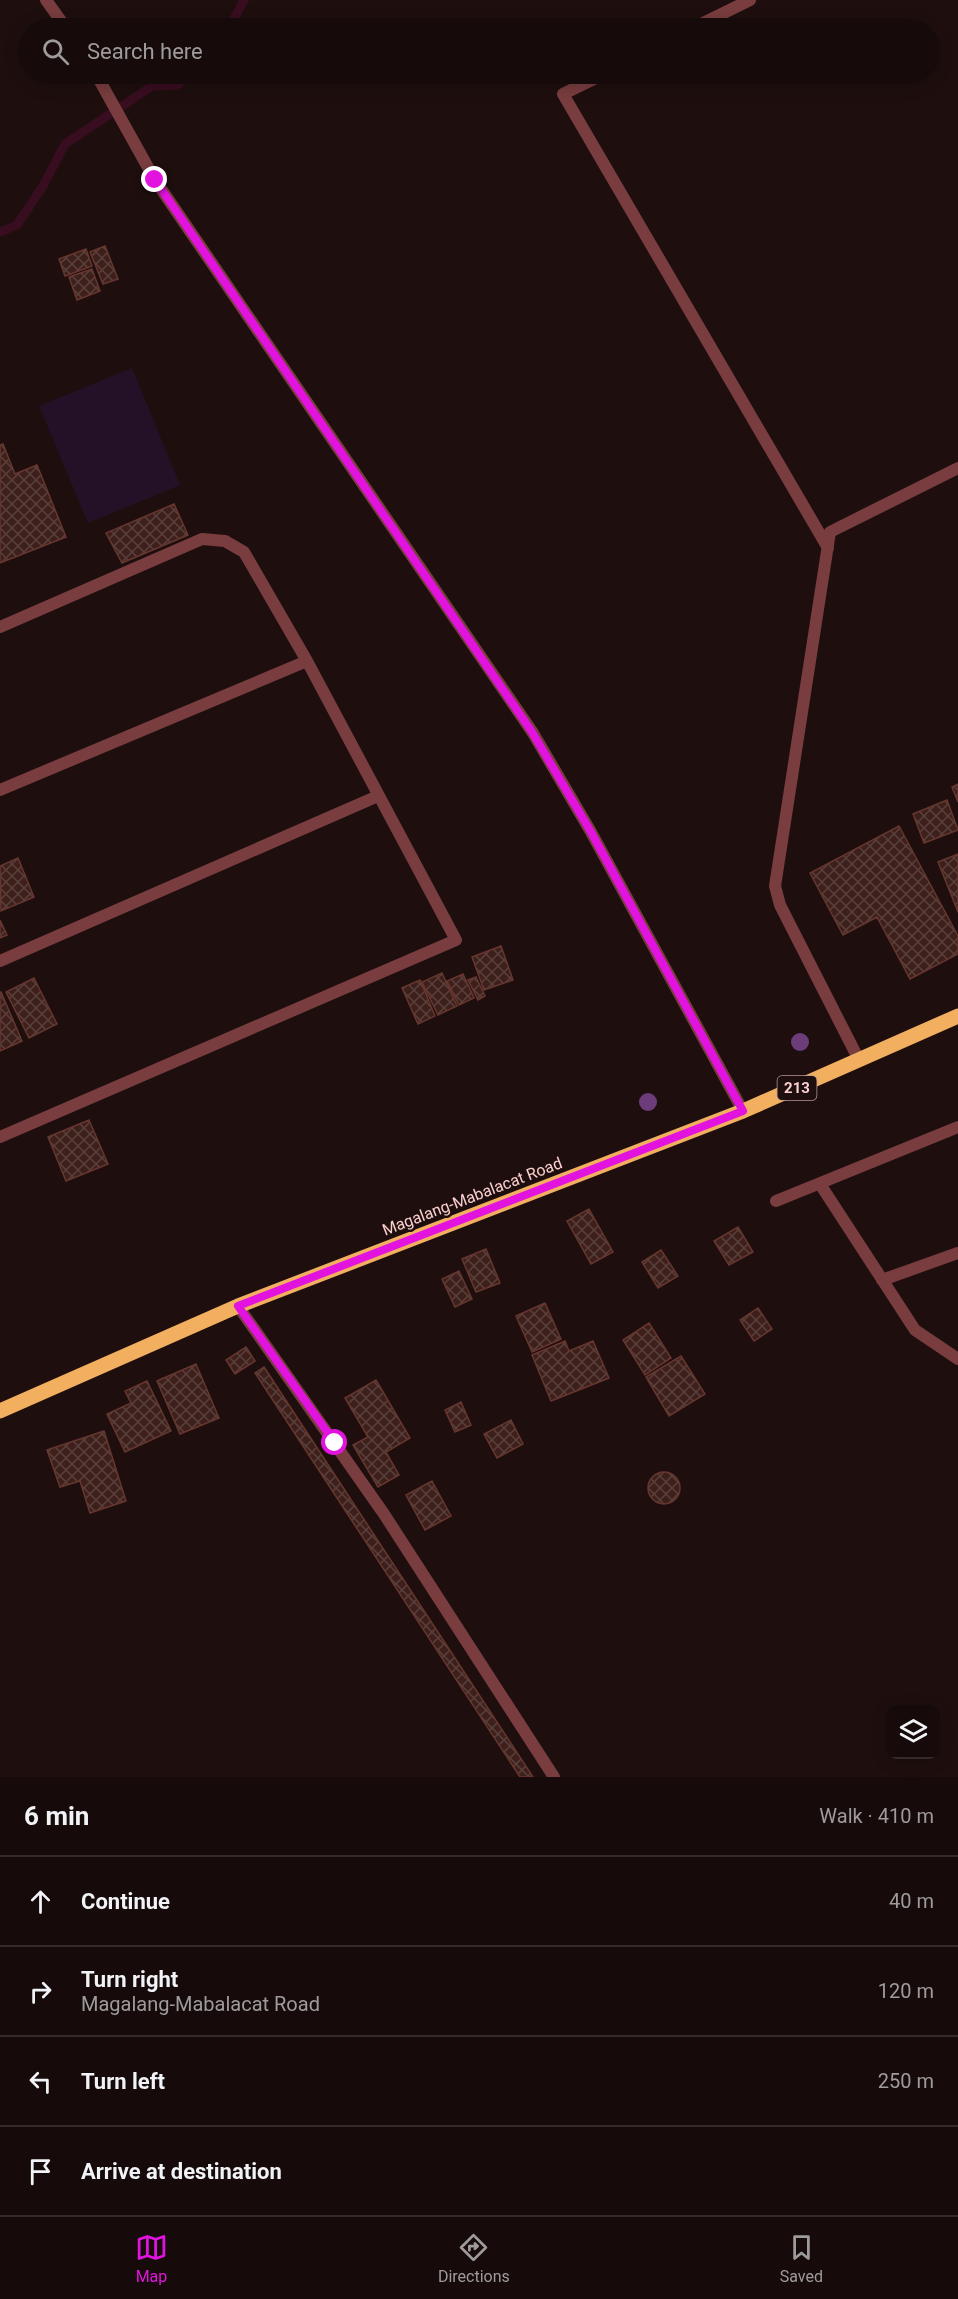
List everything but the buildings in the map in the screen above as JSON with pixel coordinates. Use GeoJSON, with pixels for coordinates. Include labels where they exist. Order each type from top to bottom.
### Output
{"type":"FeatureCollection","features":[{"type":"Feature","properties":{"kind":"main road","name":"Magalang-Mabalacat Road"},"geometry":{"type":"LineString","coordinates":[[0,1411],[238,1306],[743,1111],[958,1016]]}},
{"type":"Feature","properties":{"kind":"street"},"geometry":{"type":"LineString","coordinates":[[46,0],[59,18]]}},
{"type":"Feature","properties":{"kind":"street"},"geometry":{"type":"LineString","coordinates":[[713,18],[750,0]]}},
{"type":"Feature","properties":{"kind":"street"},"geometry":{"type":"LineString","coordinates":[[102,84],[155,180],[532,732],[591,832],[743,1111]]}},
{"type":"Feature","properties":{"kind":"street"},"geometry":{"type":"LineString","coordinates":[[584,84],[563,94],[828,548]]}},
{"type":"Feature","properties":{"kind":"street"},"geometry":{"type":"LineString","coordinates":[[859,1060],[780,904],[775,886],[830,532],[958,468]]}},
{"type":"Feature","properties":{"kind":"street"},"geometry":{"type":"LineString","coordinates":[[0,627],[202,539],[225,541],[243,552],[307,661],[456,940],[0,1137]]}},
{"type":"Feature","properties":{"kind":"street"},"geometry":{"type":"LineString","coordinates":[[0,790],[307,661]]}},
{"type":"Feature","properties":{"kind":"street"},"geometry":{"type":"LineString","coordinates":[[0,961],[378,796]]}},
{"type":"Feature","properties":{"kind":"street"},"geometry":{"type":"LineString","coordinates":[[776,1201],[958,1126]]}},
{"type":"Feature","properties":{"kind":"street"},"geometry":{"type":"LineString","coordinates":[[820,1184],[915,1330],[958,1359]]}},
{"type":"Feature","properties":{"kind":"street"},"geometry":{"type":"LineString","coordinates":[[882,1280],[958,1253]]}},
{"type":"Feature","properties":{"kind":"street"},"geometry":{"type":"LineString","coordinates":[[238,1306],[390,1523],[554,1777]]}},
{"type":"Feature","properties":{"kind":"shaded area"},"geometry":{"type":"Polygon","coordinates":[[[132,368],[180,485],[88,523],[39,406],[132,368]]]}},
{"type":"Feature","properties":{"kind":"waterway"},"geometry":{"type":"LineString","coordinates":[[234,18],[244,0]]}},
{"type":"Feature","properties":{"kind":"waterway"},"geometry":{"type":"LineString","coordinates":[[0,232],[17,225],[43,186],[65,144],[152,86],[178,84]]}},
{"type":"Feature","properties":{"kind":"route"},"geometry":{"type":"LineString","coordinates":[[155,180],[532,732],[591,832],[743,1111],[238,1306],[335,1443]]}}]}
